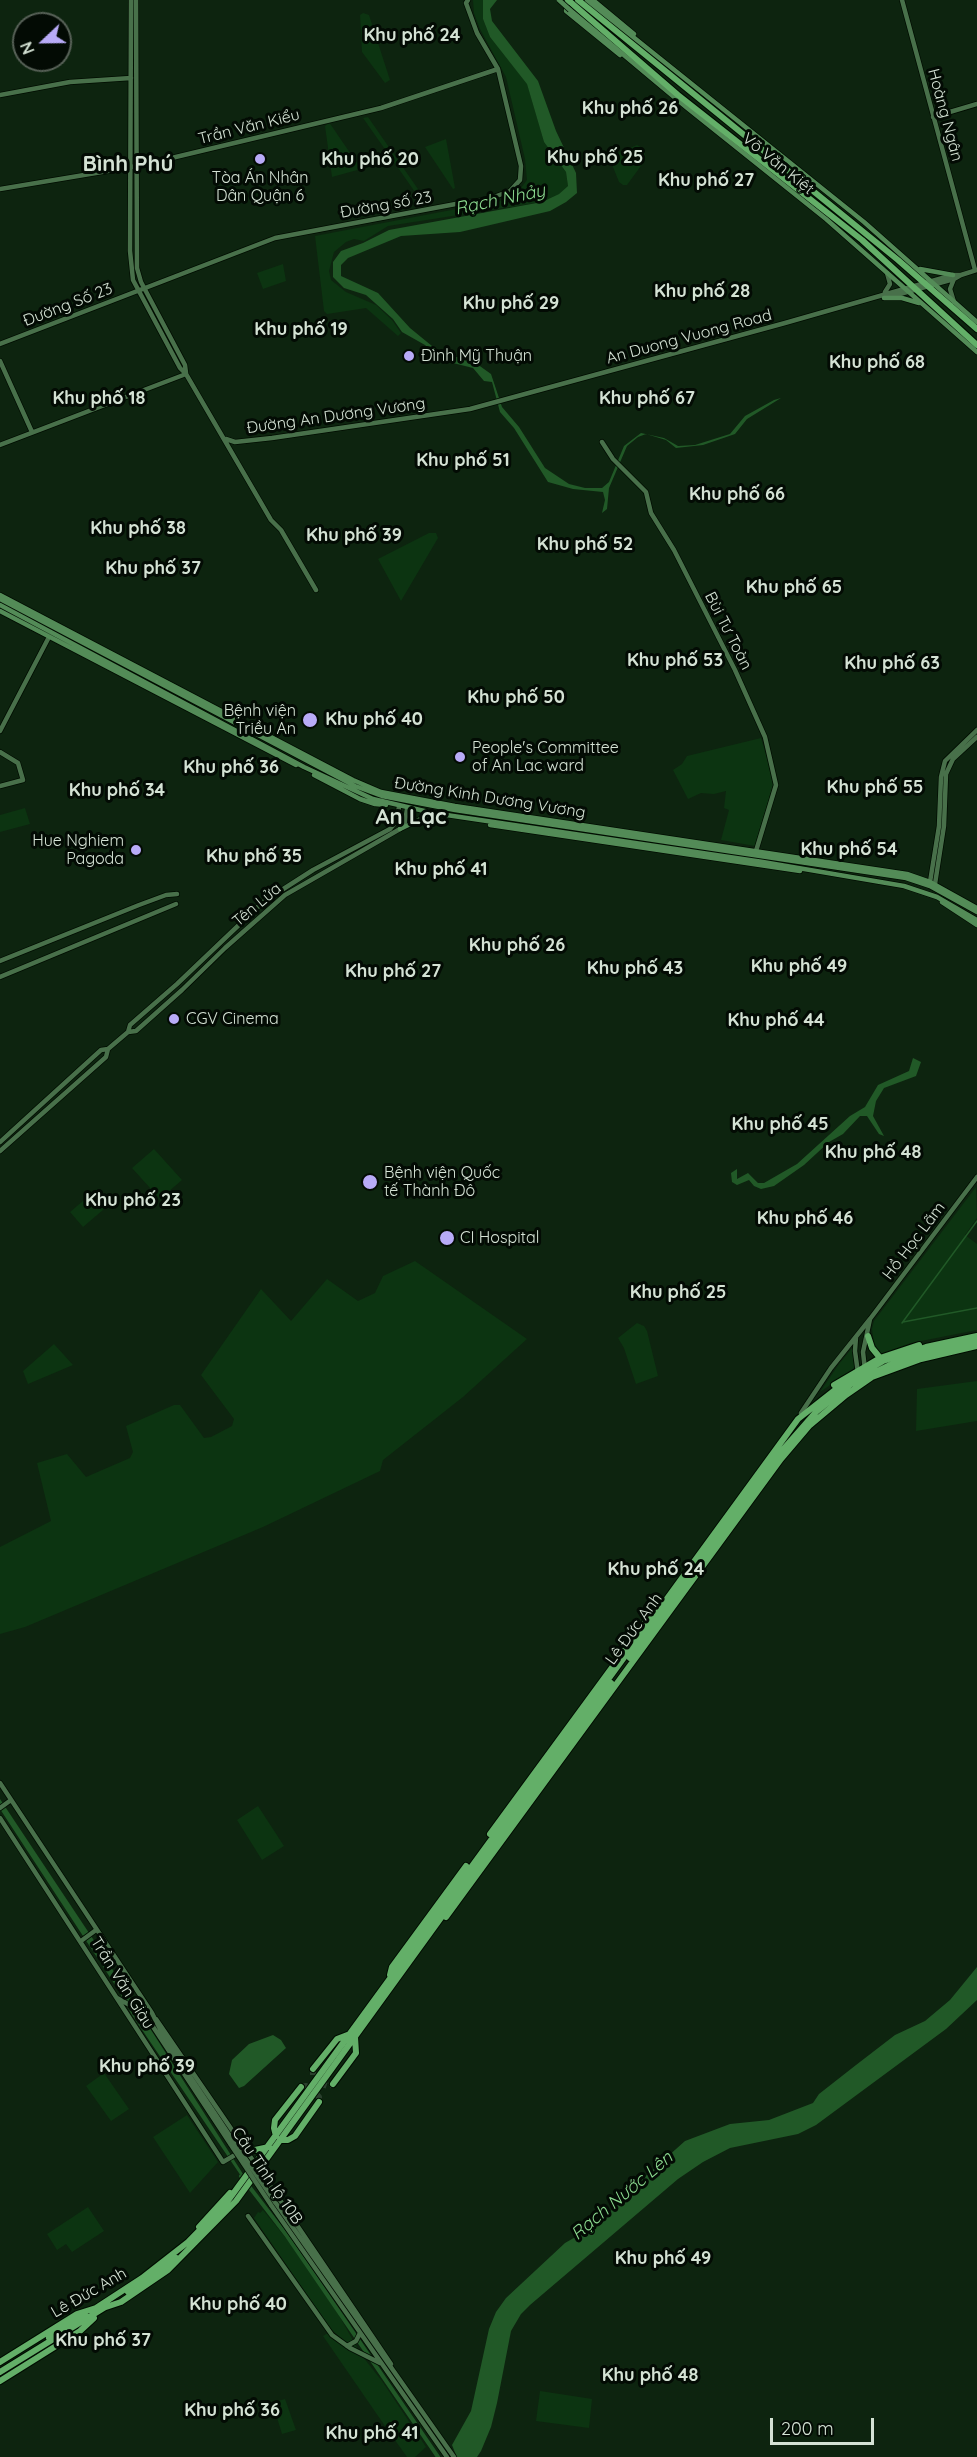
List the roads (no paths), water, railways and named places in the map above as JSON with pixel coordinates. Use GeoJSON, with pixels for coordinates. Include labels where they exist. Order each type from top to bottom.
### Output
{"type":"FeatureCollection","features":[{"type":"Feature","properties":{"kind":"highway","name":"Võ Văn Kiệt"},"geometry":{"type":"LineString","coordinates":[[567,0],[685,86],[929,284],[977,329]]}},
{"type":"Feature","properties":{"kind":"highway","name":"Võ Văn Kiệt"},"geometry":{"type":"LineString","coordinates":[[574,5],[678,95],[840,228],[862,240],[910,289],[977,345]]}},
{"type":"Feature","properties":{"kind":"highway"},"geometry":{"type":"LineString","coordinates":[[678,95],[685,86]]}},
{"type":"Feature","properties":{"kind":"highway","name":"Lê Đức Anh"},"geometry":{"type":"LineString","coordinates":[[0,2371],[80,2331],[97,2310],[190,2245],[208,2216],[258,2167],[285,2129],[287,2115],[338,2044],[350,2039],[381,2006],[787,1451],[809,1426],[881,1359],[911,1347],[977,1335]]}},
{"type":"Feature","properties":{"kind":"highway"},"geometry":{"type":"LineString","coordinates":[[868,1336],[872,1348],[881,1359]]}},
{"type":"Feature","properties":{"kind":"highway","name":"Lê Đức Anh"},"geometry":{"type":"LineString","coordinates":[[285,2129],[297,2123],[349,2053],[350,2039],[400,1964],[777,1441],[800,1416],[843,1378],[977,1344]]}},
{"type":"Feature","properties":{"kind":"highway","name":"Lê Đức Anh"},"geometry":{"type":"LineString","coordinates":[[390,1979],[392,1967],[612,1671]]}},
{"type":"Feature","properties":{"kind":"highway"},"geometry":{"type":"LineString","coordinates":[[392,1967],[400,1964]]}},
{"type":"Feature","properties":{"kind":"highway"},"geometry":{"type":"LineString","coordinates":[[313,2069],[337,2039],[350,2039],[356,2054],[333,2084]]}},
{"type":"Feature","properties":{"kind":"highway"},"geometry":{"type":"LineString","coordinates":[[301,2087],[276,2120],[274,2127],[279,2138],[288,2140],[295,2136],[319,2102]]}},
{"type":"Feature","properties":{"kind":"highway","name":"Lê Đức Anh"},"geometry":{"type":"LineString","coordinates":[[258,2167],[269,2146],[279,2138]]}},
{"type":"Feature","properties":{"kind":"highway"},"geometry":{"type":"LineString","coordinates":[[245,2149],[255,2150],[269,2146]]}},
{"type":"Feature","properties":{"kind":"highway","name":"Lê Đức Anh"},"geometry":{"type":"LineString","coordinates":[[0,2371],[77,2314],[106,2307],[190,2245],[236,2201],[246,2181]]}},
{"type":"Feature","properties":{"kind":"highway"},"geometry":{"type":"LineString","coordinates":[[0,2371],[97,2310]]}},
{"type":"Feature","properties":{"kind":"main road"},"geometry":{"type":"LineString","coordinates":[[131,0],[131,265],[138,290],[180,368],[186,374]]}},
{"type":"Feature","properties":{"kind":"main road"},"geometry":{"type":"LineString","coordinates":[[136,0],[138,166],[136,262],[144,287],[185,365],[186,374]]}},
{"type":"Feature","properties":{"kind":"main road","name":"Đường số 23"},"geometry":{"type":"LineString","coordinates":[[144,287],[275,238],[461,202],[486,200],[506,194],[518,184],[522,171],[498,69],[477,33],[466,3],[468,0]]}},
{"type":"Feature","properties":{"kind":"main road","name":"Võ Văn Kiệt"},"geometry":{"type":"LineString","coordinates":[[559,0],[574,5],[629,60],[829,219]]}},
{"type":"Feature","properties":{"kind":"main road"},"geometry":{"type":"LineString","coordinates":[[567,0],[566,11],[573,18],[629,60]]}},
{"type":"Feature","properties":{"kind":"main road","name":"Võ Văn Kiệt"},"geometry":{"type":"LineString","coordinates":[[587,0],[894,248],[915,267],[929,284],[977,322]]}},
{"type":"Feature","properties":{"kind":"main road"},"geometry":{"type":"LineString","coordinates":[[593,0],[639,37],[651,50]]}},
{"type":"Feature","properties":{"kind":"main road","name":"Hoàng Ngân"},"geometry":{"type":"LineString","coordinates":[[902,0],[976,270]]}},
{"type":"Feature","properties":{"kind":"main road","name":"Trần Văn Kiểu"},"geometry":{"type":"LineString","coordinates":[[0,189],[131,168],[395,104],[498,69]]}},
{"type":"Feature","properties":{"kind":"main road"},"geometry":{"type":"LineString","coordinates":[[0,95],[70,82],[136,78]]}},
{"type":"Feature","properties":{"kind":"main road"},"geometry":{"type":"LineString","coordinates":[[933,117],[977,104]]}},
{"type":"Feature","properties":{"kind":"main road","name":"Võ Văn Kiệt"},"geometry":{"type":"LineString","coordinates":[[840,228],[887,273],[910,289],[977,352]]}},
{"type":"Feature","properties":{"kind":"main road"},"geometry":{"type":"LineString","coordinates":[[915,267],[953,277],[950,289],[954,302]]}},
{"type":"Feature","properties":{"kind":"main road","name":"An Duong Vuong Road"},"geometry":{"type":"LineString","coordinates":[[507,399],[976,270]]}},
{"type":"Feature","properties":{"kind":"main road"},"geometry":{"type":"LineString","coordinates":[[881,297],[890,284],[887,273]]}},
{"type":"Feature","properties":{"kind":"main road","name":"Đường Số 23"},"geometry":{"type":"LineString","coordinates":[[0,344],[144,287]]}},
{"type":"Feature","properties":{"kind":"main road"},"geometry":{"type":"LineString","coordinates":[[881,297],[902,298],[924,304]]}},
{"type":"Feature","properties":{"kind":"main road"},"geometry":{"type":"LineString","coordinates":[[0,361],[32,432]]}},
{"type":"Feature","properties":{"kind":"main road"},"geometry":{"type":"LineString","coordinates":[[0,445],[186,374]]}},
{"type":"Feature","properties":{"kind":"main road","name":"Đường An Dương Vương"},"geometry":{"type":"LineString","coordinates":[[186,374],[226,439],[235,442],[461,411],[507,399]]}},
{"type":"Feature","properties":{"kind":"main road"},"geometry":{"type":"LineString","coordinates":[[226,439],[271,520],[280,530],[316,590]]}},
{"type":"Feature","properties":{"kind":"main road","name":"Bùi Tư Toàn"},"geometry":{"type":"LineString","coordinates":[[602,442],[616,462],[646,492],[651,513],[674,550],[735,670],[765,737],[776,785],[755,858]]}},
{"type":"Feature","properties":{"kind":"main road","name":"Đường Kinh Dương Vương"},"geometry":{"type":"LineString","coordinates":[[0,597],[83,640],[129,670],[182,698],[216,710],[309,759],[400,802],[407,809],[433,813],[458,811],[468,813],[481,823],[507,829],[907,874],[933,883],[976,917]]}},
{"type":"Feature","properties":{"kind":"main road","name":"Đường Kinh Dương Vương"},"geometry":{"type":"LineString","coordinates":[[0,605],[50,635]]}},
{"type":"Feature","properties":{"kind":"main road","name":"Đường Kinh Dương Vương"},"geometry":{"type":"LineString","coordinates":[[0,610],[129,670],[304,768],[357,793],[391,805],[407,800],[468,813],[755,858],[906,878],[930,886],[976,917]]}},
{"type":"Feature","properties":{"kind":"main road"},"geometry":{"type":"LineString","coordinates":[[0,731],[50,635]]}},
{"type":"Feature","properties":{"kind":"main road"},"geometry":{"type":"LineString","coordinates":[[933,883],[941,777],[945,761],[977,730]]}},
{"type":"Feature","properties":{"kind":"main road"},"geometry":{"type":"LineString","coordinates":[[933,883],[944,826],[946,774],[953,759],[977,737]]}},
{"type":"Feature","properties":{"kind":"main road"},"geometry":{"type":"LineString","coordinates":[[0,752],[15,759],[23,780],[0,786]]}},
{"type":"Feature","properties":{"kind":"main road"},"geometry":{"type":"LineString","coordinates":[[304,768],[309,759]]}},
{"type":"Feature","properties":{"kind":"main road"},"geometry":{"type":"LineString","coordinates":[[400,829],[405,822],[407,800]]}},
{"type":"Feature","properties":{"kind":"main road","name":"Tên Lửa"},"geometry":{"type":"LineString","coordinates":[[128,1032],[130,1025],[177,984],[263,902],[313,870],[390,829],[396,822],[400,802]]}},
{"type":"Feature","properties":{"kind":"main road"},"geometry":{"type":"LineString","coordinates":[[400,829],[433,813]]}},
{"type":"Feature","properties":{"kind":"main road","name":"Tên Lửa"},"geometry":{"type":"LineString","coordinates":[[0,1142],[101,1050],[108,1049],[128,1032],[136,1031],[285,895],[400,829]]}},
{"type":"Feature","properties":{"kind":"main road","name":"Đường Kinh Dương Vương"},"geometry":{"type":"LineString","coordinates":[[755,858],[903,888],[976,917]]}},
{"type":"Feature","properties":{"kind":"main road"},"geometry":{"type":"LineString","coordinates":[[0,961],[139,905],[166,895],[177,894]]}},
{"type":"Feature","properties":{"kind":"main road"},"geometry":{"type":"LineString","coordinates":[[0,977],[177,904]]}},
{"type":"Feature","properties":{"kind":"main road","name":"Tên Lửa"},"geometry":{"type":"LineString","coordinates":[[0,1151],[106,1057],[108,1049]]}},
{"type":"Feature","properties":{"kind":"main road","name":"Hồ Học Lãm"},"geometry":{"type":"LineString","coordinates":[[800,1416],[831,1368],[977,1177]]}},
{"type":"Feature","properties":{"kind":"main road"},"geometry":{"type":"LineString","coordinates":[[862,1375],[864,1347],[870,1319]]}},
{"type":"Feature","properties":{"kind":"main road"},"geometry":{"type":"LineString","coordinates":[[856,1337],[855,1351],[862,1375]]}},
{"type":"Feature","properties":{"kind":"main road","name":"Trần Văn Giàu"},"geometry":{"type":"LineString","coordinates":[[0,1783],[152,2014],[387,2356],[393,2369]]}},
{"type":"Feature","properties":{"kind":"main road"},"geometry":{"type":"LineString","coordinates":[[0,1808],[10,1801]]}},
{"type":"Feature","properties":{"kind":"main road","name":"Trần Văn Giàu"},"geometry":{"type":"LineString","coordinates":[[0,1818],[226,2161],[245,2149]]}},
{"type":"Feature","properties":{"kind":"main road"},"geometry":{"type":"LineString","coordinates":[[81,1941],[96,1930]]}},
{"type":"Feature","properties":{"kind":"main road","name":"Cầu Tỉnh lộ 10B"},"geometry":{"type":"LineString","coordinates":[[116,1997],[144,2013],[242,2163],[382,2365],[443,2446]]}},
{"type":"Feature","properties":{"kind":"main road","name":"Cầu Tỉnh lộ 10B"},"geometry":{"type":"LineString","coordinates":[[152,2014],[166,2041],[256,2176],[389,2364]]}},
{"type":"Feature","properties":{"kind":"main road"},"geometry":{"type":"LineString","coordinates":[[248,2216],[332,2335],[382,2365]]}},
{"type":"Feature","properties":{"kind":"main road"},"geometry":{"type":"LineString","coordinates":[[348,2346],[356,2341],[360,2333]]}},
{"type":"Feature","properties":{"kind":"main road","name":"Trần Văn Giàu"},"geometry":{"type":"LineString","coordinates":[[389,2364],[443,2446]]}},
{"type":"Feature","properties":{"kind":"main road"},"geometry":{"type":"LineString","coordinates":[[443,2446],[447,2457]]}},
{"type":"Feature","properties":{"kind":"main road"},"geometry":{"type":"LineString","coordinates":[[443,2446],[454,2457]]}},
{"type":"Feature","properties":{"kind":"waterway"},"geometry":{"type":"LineString","coordinates":[[902,1323],[977,1221]]}},
{"type":"Feature","properties":{"kind":"waterway"},"geometry":{"type":"LineString","coordinates":[[903,1322],[977,1308]]}},
{"type":"Feature","properties":{"kind":"waterway"},"geometry":{"type":"LineString","coordinates":[[241,2176],[287,2236],[438,2457]]}},
{"type":"Feature","properties":{"kind":"tunnel"},"geometry":{"type":"LineString","coordinates":[[313,2069],[313,2075],[319,2083],[328,2086],[333,2084]]}},
{"type":"Feature","properties":{"kind":"tunnel"},"geometry":{"type":"LineString","coordinates":[[301,2087],[306,2086],[312,2089],[319,2097],[319,2102]]}},
{"type":"Feature","properties":{"kind":"place","name":"Tòa Án Nhân Dân Quận 6"},"geometry":{"type":"Point","coordinates":[260,159]}},
{"type":"Feature","properties":{"kind":"place","name":"Đình Mỹ Thuận"},"geometry":{"type":"Point","coordinates":[409,356]}},
{"type":"Feature","properties":{"kind":"place","name":"Bệnh viện Triều An"},"geometry":{"type":"Point","coordinates":[310,720]}},
{"type":"Feature","properties":{"kind":"place","name":"People's Committee of An Lac ward"},"geometry":{"type":"Point","coordinates":[460,757]}},
{"type":"Feature","properties":{"kind":"place","name":"Hue Nghiem Pagoda"},"geometry":{"type":"Point","coordinates":[136,850]}},
{"type":"Feature","properties":{"kind":"place","name":"CGV Cinema"},"geometry":{"type":"Point","coordinates":[174,1019]}},
{"type":"Feature","properties":{"kind":"place","name":"Bệnh viện Quốc tế Thành Đô"},"geometry":{"type":"Point","coordinates":[370,1182]}},
{"type":"Feature","properties":{"kind":"place","name":"CI Hospital"},"geometry":{"type":"Point","coordinates":[447,1238]}},
{"type":"Feature","properties":{"kind":"district","name":"Khu phố 24"},"geometry":{"type":"Point","coordinates":[412,36]}},
{"type":"Feature","properties":{"kind":"district","name":"Khu phố 26"},"geometry":{"type":"Point","coordinates":[630,109]}},
{"type":"Feature","properties":{"kind":"district","name":"Khu phố 25"},"geometry":{"type":"Point","coordinates":[595,158]}},
{"type":"Feature","properties":{"kind":"district","name":"Khu phố 20"},"geometry":{"type":"Point","coordinates":[370,160]}},
{"type":"Feature","properties":{"kind":"district","name":"Bình Phú"},"geometry":{"type":"Point","coordinates":[128,164]}},
{"type":"Feature","properties":{"kind":"district","name":"Khu phố 27"},"geometry":{"type":"Point","coordinates":[706,181]}},
{"type":"Feature","properties":{"kind":"district","name":"Khu phố 28"},"geometry":{"type":"Point","coordinates":[702,292]}},
{"type":"Feature","properties":{"kind":"district","name":"Khu phố 29"},"geometry":{"type":"Point","coordinates":[511,304]}},
{"type":"Feature","properties":{"kind":"district","name":"Khu phố 19"},"geometry":{"type":"Point","coordinates":[301,330]}},
{"type":"Feature","properties":{"kind":"district","name":"Khu phố 68"},"geometry":{"type":"Point","coordinates":[877,363]}},
{"type":"Feature","properties":{"kind":"district","name":"Khu phố 18"},"geometry":{"type":"Point","coordinates":[99,399]}},
{"type":"Feature","properties":{"kind":"district","name":"Khu phố 67"},"geometry":{"type":"Point","coordinates":[647,399]}},
{"type":"Feature","properties":{"kind":"district","name":"Khu phố 51"},"geometry":{"type":"Point","coordinates":[463,461]}},
{"type":"Feature","properties":{"kind":"district","name":"Khu phố 66"},"geometry":{"type":"Point","coordinates":[737,495]}},
{"type":"Feature","properties":{"kind":"district","name":"Khu phố 38"},"geometry":{"type":"Point","coordinates":[138,529]}},
{"type":"Feature","properties":{"kind":"district","name":"Khu phố 39"},"geometry":{"type":"Point","coordinates":[354,536]}},
{"type":"Feature","properties":{"kind":"district","name":"Khu phố 52"},"geometry":{"type":"Point","coordinates":[585,545]}},
{"type":"Feature","properties":{"kind":"district","name":"Khu phố 37"},"geometry":{"type":"Point","coordinates":[153,569]}},
{"type":"Feature","properties":{"kind":"district","name":"Khu phố 65"},"geometry":{"type":"Point","coordinates":[794,588]}},
{"type":"Feature","properties":{"kind":"district","name":"Khu phố 53"},"geometry":{"type":"Point","coordinates":[675,661]}},
{"type":"Feature","properties":{"kind":"district","name":"Khu phố 63"},"geometry":{"type":"Point","coordinates":[892,664]}},
{"type":"Feature","properties":{"kind":"district","name":"Khu phố 50"},"geometry":{"type":"Point","coordinates":[516,698]}},
{"type":"Feature","properties":{"kind":"district","name":"Khu phố 40"},"geometry":{"type":"Point","coordinates":[374,720]}},
{"type":"Feature","properties":{"kind":"district","name":"Khu phố 36"},"geometry":{"type":"Point","coordinates":[231,768]}},
{"type":"Feature","properties":{"kind":"district","name":"Khu phố 55"},"geometry":{"type":"Point","coordinates":[875,788]}},
{"type":"Feature","properties":{"kind":"district","name":"Khu phố 34"},"geometry":{"type":"Point","coordinates":[117,791]}},
{"type":"Feature","properties":{"kind":"district","name":"An Lạc"},"geometry":{"type":"Point","coordinates":[411,817]}},
{"type":"Feature","properties":{"kind":"district","name":"Khu phố 54"},"geometry":{"type":"Point","coordinates":[849,850]}},
{"type":"Feature","properties":{"kind":"district","name":"Khu phố 35"},"geometry":{"type":"Point","coordinates":[254,857]}},
{"type":"Feature","properties":{"kind":"district","name":"Khu phố 41"},"geometry":{"type":"Point","coordinates":[441,870]}},
{"type":"Feature","properties":{"kind":"district","name":"Khu phố 26"},"geometry":{"type":"Point","coordinates":[517,946]}},
{"type":"Feature","properties":{"kind":"district","name":"Khu phố 49"},"geometry":{"type":"Point","coordinates":[799,967]}},
{"type":"Feature","properties":{"kind":"district","name":"Khu phố 43"},"geometry":{"type":"Point","coordinates":[635,969]}},
{"type":"Feature","properties":{"kind":"district","name":"Khu phố 27"},"geometry":{"type":"Point","coordinates":[393,972]}},
{"type":"Feature","properties":{"kind":"district","name":"Khu phố 44"},"geometry":{"type":"Point","coordinates":[776,1021]}},
{"type":"Feature","properties":{"kind":"district","name":"Khu phố 45"},"geometry":{"type":"Point","coordinates":[780,1125]}},
{"type":"Feature","properties":{"kind":"district","name":"Khu phố 48"},"geometry":{"type":"Point","coordinates":[873,1153]}},
{"type":"Feature","properties":{"kind":"district","name":"Khu phố 23"},"geometry":{"type":"Point","coordinates":[133,1201]}},
{"type":"Feature","properties":{"kind":"district","name":"Khu phố 46"},"geometry":{"type":"Point","coordinates":[805,1219]}},
{"type":"Feature","properties":{"kind":"district","name":"Khu phố 25"},"geometry":{"type":"Point","coordinates":[678,1293]}},
{"type":"Feature","properties":{"kind":"district","name":"Khu phố 24"},"geometry":{"type":"Point","coordinates":[656,1570]}},
{"type":"Feature","properties":{"kind":"district","name":"Khu phố 39"},"geometry":{"type":"Point","coordinates":[147,2067]}},
{"type":"Feature","properties":{"kind":"district","name":"Khu phố 49"},"geometry":{"type":"Point","coordinates":[663,2259]}},
{"type":"Feature","properties":{"kind":"district","name":"Khu phố 40"},"geometry":{"type":"Point","coordinates":[238,2305]}},
{"type":"Feature","properties":{"kind":"district","name":"Khu phố 37"},"geometry":{"type":"Point","coordinates":[103,2341]}},
{"type":"Feature","properties":{"kind":"district","name":"Khu phố 48"},"geometry":{"type":"Point","coordinates":[650,2376]}},
{"type":"Feature","properties":{"kind":"district","name":"Khu phố 36"},"geometry":{"type":"Point","coordinates":[232,2411]}},
{"type":"Feature","properties":{"kind":"district","name":"Khu phố 41"},"geometry":{"type":"Point","coordinates":[372,2434]}},
{"type":"Feature","properties":{"kind":"water label","name":"Rạch Nhảy"},"geometry":{"type":"Point","coordinates":[500,200]}},
{"type":"Feature","properties":{"kind":"water label","name":"Rạch Nước Lên"},"geometry":{"type":"Point","coordinates":[622,2196]}}]}
